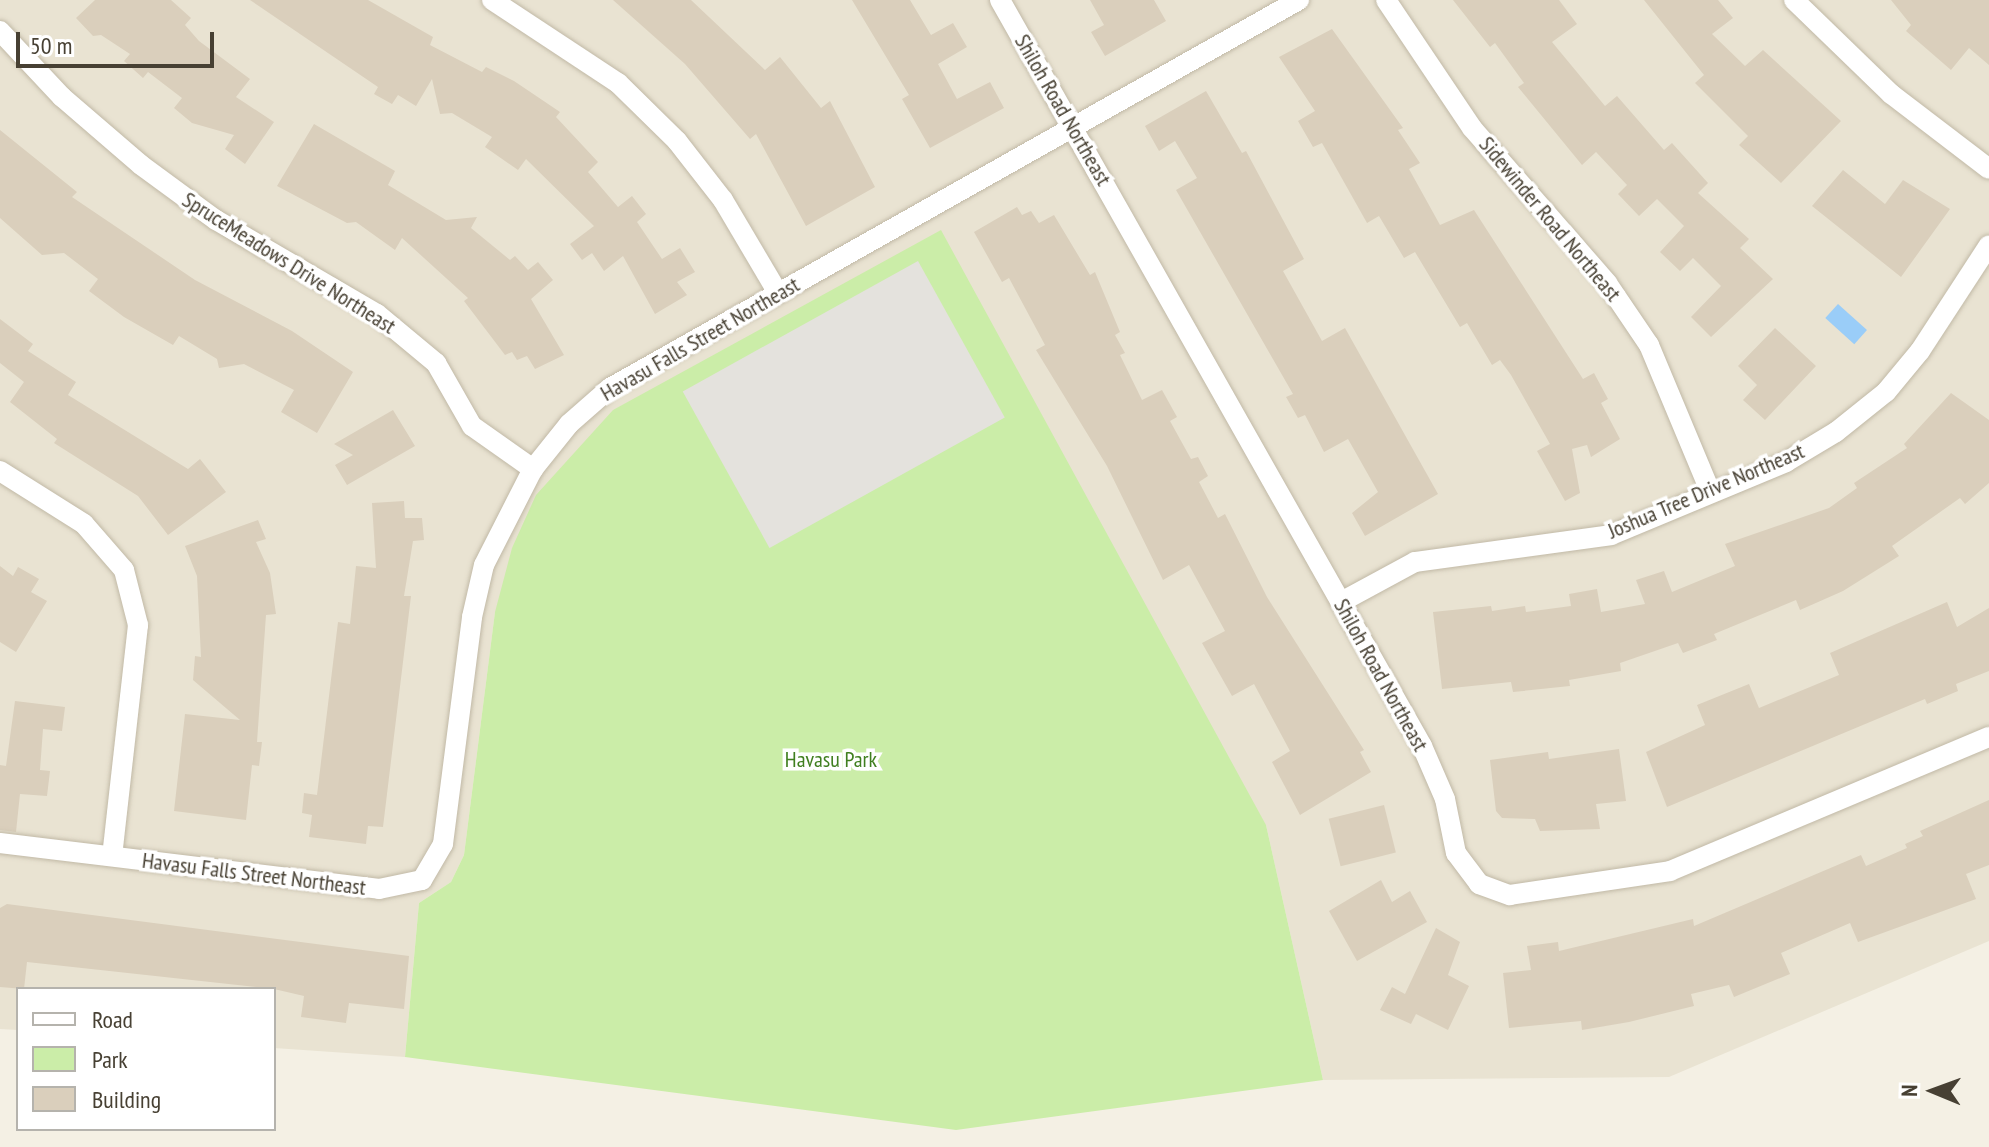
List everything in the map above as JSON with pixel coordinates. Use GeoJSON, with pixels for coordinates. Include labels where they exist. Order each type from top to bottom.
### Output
{"type":"FeatureCollection","features":[{"type":"Feature","properties":{"kind":"street"},"geometry":{"type":"LineString","coordinates":[[492,0],[618,83],[677,141],[723,200],[778,293]]}},
{"type":"Feature","properties":{"kind":"street","name":"Shiloh Road Northeast"},"geometry":{"type":"LineString","coordinates":[[1000,0],[1422,746],[1445,799],[1456,853],[1479,884],[1510,895],[1670,871],[1989,737]]}},
{"type":"Feature","properties":{"kind":"street","name":"Havasu Falls Street Northeast"},"geometry":{"type":"LineString","coordinates":[[0,843],[379,889],[422,880],[443,844],[472,617],[484,565],[533,469],[569,424],[610,388],[1299,0]]}},
{"type":"Feature","properties":{"kind":"street","name":"Sidewinder Road Northeast"},"geometry":{"type":"LineString","coordinates":[[1386,0],[1472,128],[1607,283],[1649,345],[1711,493]]}},
{"type":"Feature","properties":{"kind":"street"},"geometry":{"type":"LineString","coordinates":[[1794,0],[1891,94],[1989,169]]}},
{"type":"Feature","properties":{"kind":"street","name":"SpruceMeadows Drive Northeast"},"geometry":{"type":"LineString","coordinates":[[0,31],[62,97],[141,165],[216,220],[377,314],[436,363],[472,426],[533,469]]}},
{"type":"Feature","properties":{"kind":"street","name":"Joshua Tree Drive Northeast"},"geometry":{"type":"LineString","coordinates":[[1341,602],[1415,562],[1611,535],[1786,462],[1836,432],[1886,392],[1920,351],[1989,245]]}},
{"type":"Feature","properties":{"kind":"street"},"geometry":{"type":"LineString","coordinates":[[0,471],[84,524],[124,570],[138,625],[112,856]]}},
{"type":"Feature","properties":{"kind":"shaded area"},"geometry":{"type":"Polygon","coordinates":[[[0,0],[1989,0],[1989,941],[1669,1077],[1323,1080],[1266,825],[495,612],[464,855],[451,882],[419,903],[405,1057],[276,1048],[276,987],[16,987],[16,1030],[0,1029],[0,0]]]}},
{"type":"Feature","properties":{"kind":"shaded area"},"geometry":{"type":"Polygon","coordinates":[[[918,261],[1005,418],[770,548],[683,391],[918,261]]]}},
{"type":"Feature","properties":{"kind":"green space","name":"Havasu Park"},"geometry":{"type":"Polygon","coordinates":[[[941,230],[1266,825],[1323,1080],[956,1130],[405,1057],[419,903],[451,882],[464,855],[495,612],[512,548],[536,495],[613,410],[941,230]]]}},
{"type":"Feature","properties":{"kind":"water"},"geometry":{"type":"Polygon","coordinates":[[[1838,304],[1867,330],[1854,344],[1825,318],[1838,304]]]}},
{"type":"Feature","properties":{"kind":"building"},"geometry":{"type":"Polygon","coordinates":[[[95,0],[171,0],[191,18],[185,25],[199,41],[250,79],[236,97],[274,122],[245,164],[225,149],[234,135],[192,123],[174,108],[182,98],[148,72],[143,78],[124,61],[130,54],[101,35],[93,36],[76,18],[95,0]]]}},
{"type":"Feature","properties":{"kind":"building"},"geometry":{"type":"Polygon","coordinates":[[[250,0],[368,0],[433,37],[430,45],[482,72],[486,67],[514,81],[560,112],[556,117],[598,162],[588,172],[618,207],[632,196],[646,214],[637,222],[662,259],[680,248],[695,272],[677,282],[687,295],[655,314],[623,256],[604,271],[592,253],[582,260],[570,244],[594,226],[526,159],[518,170],[485,147],[492,137],[452,113],[440,114],[432,79],[416,106],[398,95],[392,104],[374,94],[378,87],[250,0]]]}},
{"type":"Feature","properties":{"kind":"building"},"geometry":{"type":"Polygon","coordinates":[[[613,0],[691,0],[765,70],[780,57],[821,108],[830,101],[875,187],[806,226],[756,134],[750,139],[685,64],[613,0]]]}},
{"type":"Feature","properties":{"kind":"building"},"geometry":{"type":"Polygon","coordinates":[[[852,0],[910,0],[931,35],[953,23],[967,47],[938,64],[957,99],[990,82],[1004,108],[930,148],[902,99],[909,95],[852,0]]]}},
{"type":"Feature","properties":{"kind":"building"},"geometry":{"type":"Polygon","coordinates":[[[1090,0],[1154,0],[1166,21],[1105,56],[1091,32],[1104,25],[1090,0]]]}},
{"type":"Feature","properties":{"kind":"building"},"geometry":{"type":"Polygon","coordinates":[[[1453,0],[1559,0],[1577,24],[1552,42],[1605,106],[1617,96],[1664,150],[1672,143],[1708,183],[1698,193],[1749,239],[1740,248],[1773,279],[1711,337],[1691,317],[1721,286],[1693,258],[1680,271],[1660,252],[1684,226],[1657,199],[1639,216],[1618,194],[1627,185],[1596,152],[1582,165],[1518,87],[1524,83],[1495,43],[1490,47],[1453,0]]]}},
{"type":"Feature","properties":{"kind":"building"},"geometry":{"type":"Polygon","coordinates":[[[1644,0],[1718,0],[1733,18],[1712,34],[1745,66],[1763,50],[1841,121],[1781,183],[1739,145],[1748,136],[1695,83],[1704,75],[1644,0]]]}},
{"type":"Feature","properties":{"kind":"building"},"geometry":{"type":"Polygon","coordinates":[[[1891,0],[1989,0],[1989,65],[1969,48],[1951,70],[1906,31],[1911,25],[1891,0]]]}},
{"type":"Feature","properties":{"kind":"building"},"geometry":{"type":"Polygon","coordinates":[[[1332,29],[1403,128],[1398,130],[1420,163],[1409,169],[1440,225],[1474,210],[1583,379],[1594,373],[1608,399],[1601,403],[1620,439],[1591,457],[1587,445],[1572,449],[1580,493],[1565,501],[1537,451],[1550,444],[1511,375],[1500,360],[1492,365],[1467,323],[1460,327],[1415,252],[1404,258],[1379,216],[1367,223],[1322,143],[1313,147],[1298,121],[1315,111],[1279,57],[1332,29]]]}},
{"type":"Feature","properties":{"kind":"building"},"geometry":{"type":"Polygon","coordinates":[[[1206,91],[1242,153],[1246,151],[1304,259],[1283,271],[1322,341],[1345,328],[1438,494],[1365,536],[1352,513],[1378,492],[1348,439],[1324,452],[1305,415],[1298,418],[1286,397],[1293,394],[1176,190],[1197,178],[1175,141],[1159,151],[1145,126],[1206,91]]]}},
{"type":"Feature","properties":{"kind":"building"},"geometry":{"type":"Polygon","coordinates":[[[314,124],[395,171],[388,185],[446,220],[477,217],[471,228],[510,260],[515,256],[528,270],[538,262],[553,280],[531,299],[564,355],[535,369],[527,356],[517,360],[512,352],[505,355],[464,301],[468,298],[402,238],[395,250],[356,222],[347,223],[277,186],[314,124]]]}},
{"type":"Feature","properties":{"kind":"building"},"geometry":{"type":"Polygon","coordinates":[[[0,130],[77,192],[72,197],[195,280],[292,331],[353,372],[317,433],[281,412],[294,390],[244,364],[219,368],[217,359],[179,336],[173,345],[124,317],[89,291],[98,279],[64,253],[42,255],[0,218],[0,130]]]}},
{"type":"Feature","properties":{"kind":"building"},"geometry":{"type":"Polygon","coordinates":[[[1843,170],[1885,204],[1903,180],[1950,209],[1901,277],[1812,206],[1843,170]]]}},
{"type":"Feature","properties":{"kind":"building"},"geometry":{"type":"Polygon","coordinates":[[[1017,207],[1022,215],[1031,211],[1039,223],[1054,215],[1090,275],[1095,272],[1120,332],[1115,335],[1125,353],[1120,355],[1142,400],[1162,390],[1177,417],[1170,421],[1191,459],[1198,457],[1208,476],[1199,482],[1218,518],[1225,514],[1267,597],[1364,750],[1360,752],[1371,772],[1300,815],[1272,762],[1290,751],[1254,684],[1232,696],[1202,643],[1225,631],[1189,565],[1163,580],[1107,466],[1036,350],[1045,345],[1009,278],[1002,282],[974,232],[1017,207]]]}},
{"type":"Feature","properties":{"kind":"building"},"geometry":{"type":"Polygon","coordinates":[[[0,319],[33,344],[28,351],[76,382],[68,395],[188,469],[200,459],[226,492],[168,535],[138,496],[54,443],[57,439],[10,402],[24,382],[0,363],[0,319]]]}},
{"type":"Feature","properties":{"kind":"building"},"geometry":{"type":"Polygon","coordinates":[[[1775,328],[1816,366],[1765,420],[1743,400],[1757,385],[1738,366],[1775,328]]]}},
{"type":"Feature","properties":{"kind":"building"},"geometry":{"type":"Polygon","coordinates":[[[1951,393],[1989,420],[1989,483],[1965,504],[1960,498],[1892,546],[1899,556],[1843,591],[1800,610],[1796,600],[1714,634],[1717,640],[1683,653],[1678,643],[1620,663],[1621,671],[1569,680],[1570,686],[1513,692],[1511,682],[1442,689],[1433,612],[1491,606],[1492,611],[1525,606],[1526,612],[1571,606],[1569,594],[1597,589],[1601,612],[1645,604],[1636,580],[1664,571],[1672,592],[1735,566],[1725,544],[1829,508],[1857,488],[1854,483],[1907,448],[1904,444],[1951,393]]]}},
{"type":"Feature","properties":{"kind":"building"},"geometry":{"type":"Polygon","coordinates":[[[393,410],[415,446],[347,485],[335,465],[353,455],[334,444],[393,410]]]}},
{"type":"Feature","properties":{"kind":"building"},"geometry":{"type":"Polygon","coordinates":[[[404,501],[405,518],[422,518],[424,540],[413,541],[404,596],[411,596],[383,827],[368,826],[366,844],[309,837],[312,815],[302,813],[304,793],[317,795],[338,622],[350,624],[356,566],[376,568],[372,503],[404,501]]]}},
{"type":"Feature","properties":{"kind":"building"},"geometry":{"type":"Polygon","coordinates":[[[258,520],[266,539],[256,542],[270,573],[276,614],[266,615],[257,742],[262,742],[259,766],[252,765],[246,820],[174,811],[185,714],[240,720],[193,680],[195,656],[201,657],[197,576],[185,546],[258,520]]]}},
{"type":"Feature","properties":{"kind":"building"},"geometry":{"type":"Polygon","coordinates":[[[0,566],[13,576],[18,567],[39,579],[31,592],[47,601],[16,652],[0,642],[0,566]]]}},
{"type":"Feature","properties":{"kind":"building"},"geometry":{"type":"Polygon","coordinates":[[[1947,602],[1957,627],[1989,608],[1989,671],[1956,684],[1958,691],[1927,704],[1925,699],[1667,807],[1646,752],[1705,725],[1697,705],[1749,684],[1759,708],[1839,675],[1830,653],[1947,602]]]}},
{"type":"Feature","properties":{"kind":"building"},"geometry":{"type":"Polygon","coordinates":[[[15,701],[65,707],[62,731],[43,729],[40,770],[50,771],[47,796],[20,794],[16,832],[0,830],[0,765],[6,766],[15,701]]]}},
{"type":"Feature","properties":{"kind":"building"},"geometry":{"type":"Polygon","coordinates":[[[1619,749],[1626,801],[1596,804],[1600,829],[1540,831],[1535,819],[1502,818],[1496,811],[1490,760],[1548,752],[1549,759],[1619,749]]]}},
{"type":"Feature","properties":{"kind":"building"},"geometry":{"type":"Polygon","coordinates":[[[1989,800],[1989,865],[1966,874],[1976,899],[1858,942],[1850,923],[1781,953],[1790,974],[1734,997],[1729,985],[1691,994],[1694,1006],[1629,1022],[1582,1030],[1581,1021],[1509,1028],[1503,973],[1531,970],[1527,946],[1558,942],[1559,951],[1693,919],[1694,926],[1861,855],[1866,866],[1907,848],[1905,844],[1923,836],[1920,831],[1989,800]]]}},
{"type":"Feature","properties":{"kind":"building"},"geometry":{"type":"Polygon","coordinates":[[[1384,805],[1396,853],[1341,866],[1329,819],[1384,805]]]}},
{"type":"Feature","properties":{"kind":"building"},"geometry":{"type":"Polygon","coordinates":[[[1381,880],[1392,902],[1410,891],[1427,922],[1357,961],[1329,911],[1381,880]]]}},
{"type":"Feature","properties":{"kind":"building"},"geometry":{"type":"Polygon","coordinates":[[[7,904],[409,956],[404,1009],[349,1003],[346,1023],[301,1017],[304,996],[276,987],[27,962],[24,987],[0,987],[0,908],[7,904]]]}},
{"type":"Feature","properties":{"kind":"building"},"geometry":{"type":"Polygon","coordinates":[[[1436,928],[1460,942],[1448,975],[1469,986],[1448,1030],[1416,1014],[1411,1024],[1380,1010],[1392,987],[1405,994],[1436,928]]]}}]}
